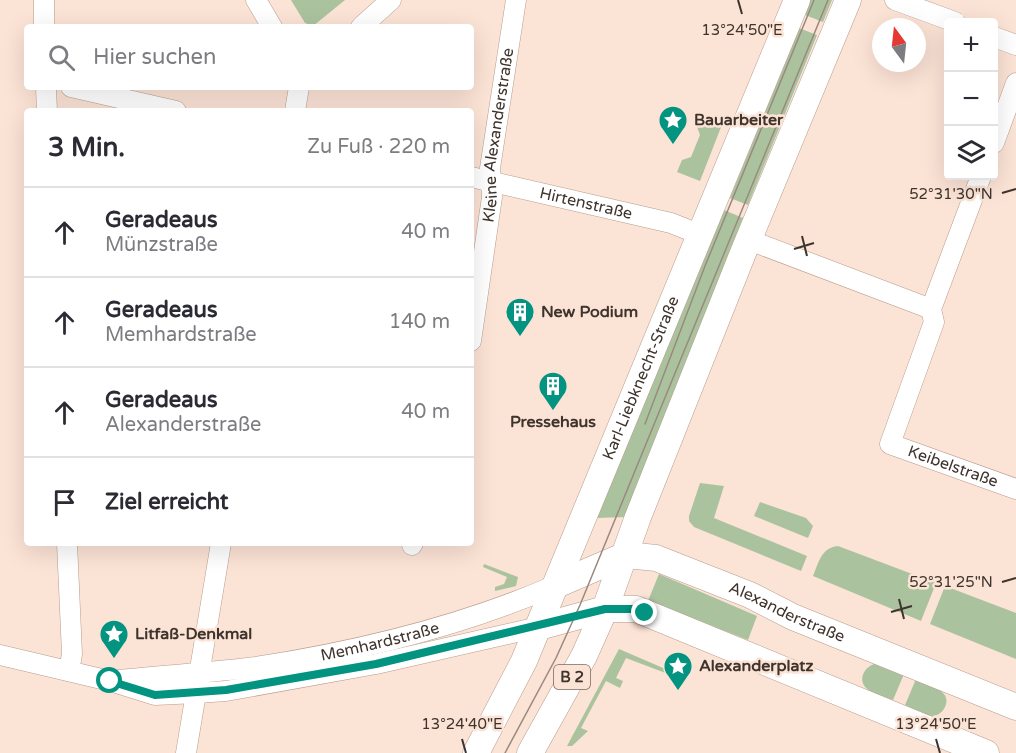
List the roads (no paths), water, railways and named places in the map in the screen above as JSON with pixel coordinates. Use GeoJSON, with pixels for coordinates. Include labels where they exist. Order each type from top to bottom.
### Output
{"type":"FeatureCollection","features":[{"type":"Feature","properties":{"kind":"main road","name":"Karl-Liebknecht-Straße"},"geometry":{"type":"LineString","coordinates":[[476,753],[513,685],[539,627],[797,0]]}},
{"type":"Feature","properties":{"kind":"main road"},"geometry":{"type":"LineString","coordinates":[[605,609],[638,517],[848,0]]}},
{"type":"Feature","properties":{"kind":"main road","name":"Alexanderstraße"},"geometry":{"type":"LineString","coordinates":[[556,585],[626,555],[656,558],[750,595],[793,617],[1016,706]]}},
{"type":"Feature","properties":{"kind":"main road"},"geometry":{"type":"LineString","coordinates":[[539,627],[605,609],[636,609],[986,753]]}},
{"type":"Feature","properties":{"kind":"main road","name":"B 2"},"geometry":{"type":"LineString","coordinates":[[530,753],[584,656],[605,609]]}},
{"type":"Feature","properties":{"kind":"street"},"geometry":{"type":"LineString","coordinates":[[44,0],[45,24]]}},
{"type":"Feature","properties":{"kind":"street"},"geometry":{"type":"LineString","coordinates":[[256,0],[270,24]]}},
{"type":"Feature","properties":{"kind":"street"},"geometry":{"type":"LineString","coordinates":[[364,24],[391,0]]}},
{"type":"Feature","properties":{"kind":"street","name":"Kleine Alexanderstraße"},"geometry":{"type":"LineString","coordinates":[[474,321],[492,197],[490,168],[516,0]]}},
{"type":"Feature","properties":{"kind":"street"},"geometry":{"type":"LineString","coordinates":[[895,0],[944,18]]}},
{"type":"Feature","properties":{"kind":"street"},"geometry":{"type":"LineString","coordinates":[[998,39],[1016,45]]}},
{"type":"Feature","properties":{"kind":"street"},"geometry":{"type":"LineString","coordinates":[[998,130],[1016,83]]}},
{"type":"Feature","properties":{"kind":"street"},"geometry":{"type":"LineString","coordinates":[[46,90],[47,108]]}},
{"type":"Feature","properties":{"kind":"street"},"geometry":{"type":"LineString","coordinates":[[84,90],[163,108]]}},
{"type":"Feature","properties":{"kind":"street"},"geometry":{"type":"LineString","coordinates":[[296,108],[298,90]]}},
{"type":"Feature","properties":{"kind":"street","name":"Hirtenstraße"},"geometry":{"type":"LineString","coordinates":[[474,178],[671,223],[701,235]]}},
{"type":"Feature","properties":{"kind":"street"},"geometry":{"type":"LineString","coordinates":[[749,240],[931,309],[979,180]]}},
{"type":"Feature","properties":{"kind":"street","name":"Keibelstraße"},"geometry":{"type":"LineString","coordinates":[[931,309],[934,322],[890,444],[1016,489]]}},
{"type":"Feature","properties":{"kind":"street"},"geometry":{"type":"LineString","coordinates":[[67,546],[72,654],[69,671]]}},
{"type":"Feature","properties":{"kind":"street"},"geometry":{"type":"LineString","coordinates":[[186,753],[220,546]]}},
{"type":"Feature","properties":{"kind":"street","name":"Memhardstraße"},"geometry":{"type":"LineString","coordinates":[[110,681],[199,674],[340,652],[499,609],[556,585]]}},
{"type":"Feature","properties":{"kind":"street","name":"Memhardstraße"},"geometry":{"type":"LineString","coordinates":[[110,681],[155,695],[226,690],[376,664],[539,627]]}},
{"type":"Feature","properties":{"kind":"street"},"geometry":{"type":"LineString","coordinates":[[0,655],[110,681]]}},
{"type":"Feature","properties":{"kind":"tram line"},"geometry":{"type":"LineString","coordinates":[[645,424],[705,266],[814,0]]}},
{"type":"Feature","properties":{"kind":"tram line"},"geometry":{"type":"LineString","coordinates":[[505,753],[556,658],[580,605],[828,0]]}},
{"type":"Feature","properties":{"kind":"place","name":"Bauarbeiter"},"geometry":{"type":"Point","coordinates":[673,146]}},
{"type":"Feature","properties":{"kind":"place","name":"New Podium"},"geometry":{"type":"Point","coordinates":[520,338]}},
{"type":"Feature","properties":{"kind":"place","name":"Pressehaus"},"geometry":{"type":"Point","coordinates":[553,412]}},
{"type":"Feature","properties":{"kind":"place","name":"Litfaß-Denkmal"},"geometry":{"type":"Point","coordinates":[114,660]}},
{"type":"Feature","properties":{"kind":"place","name":"Alexanderplatz"},"geometry":{"type":"Point","coordinates":[678,692]}}]}
